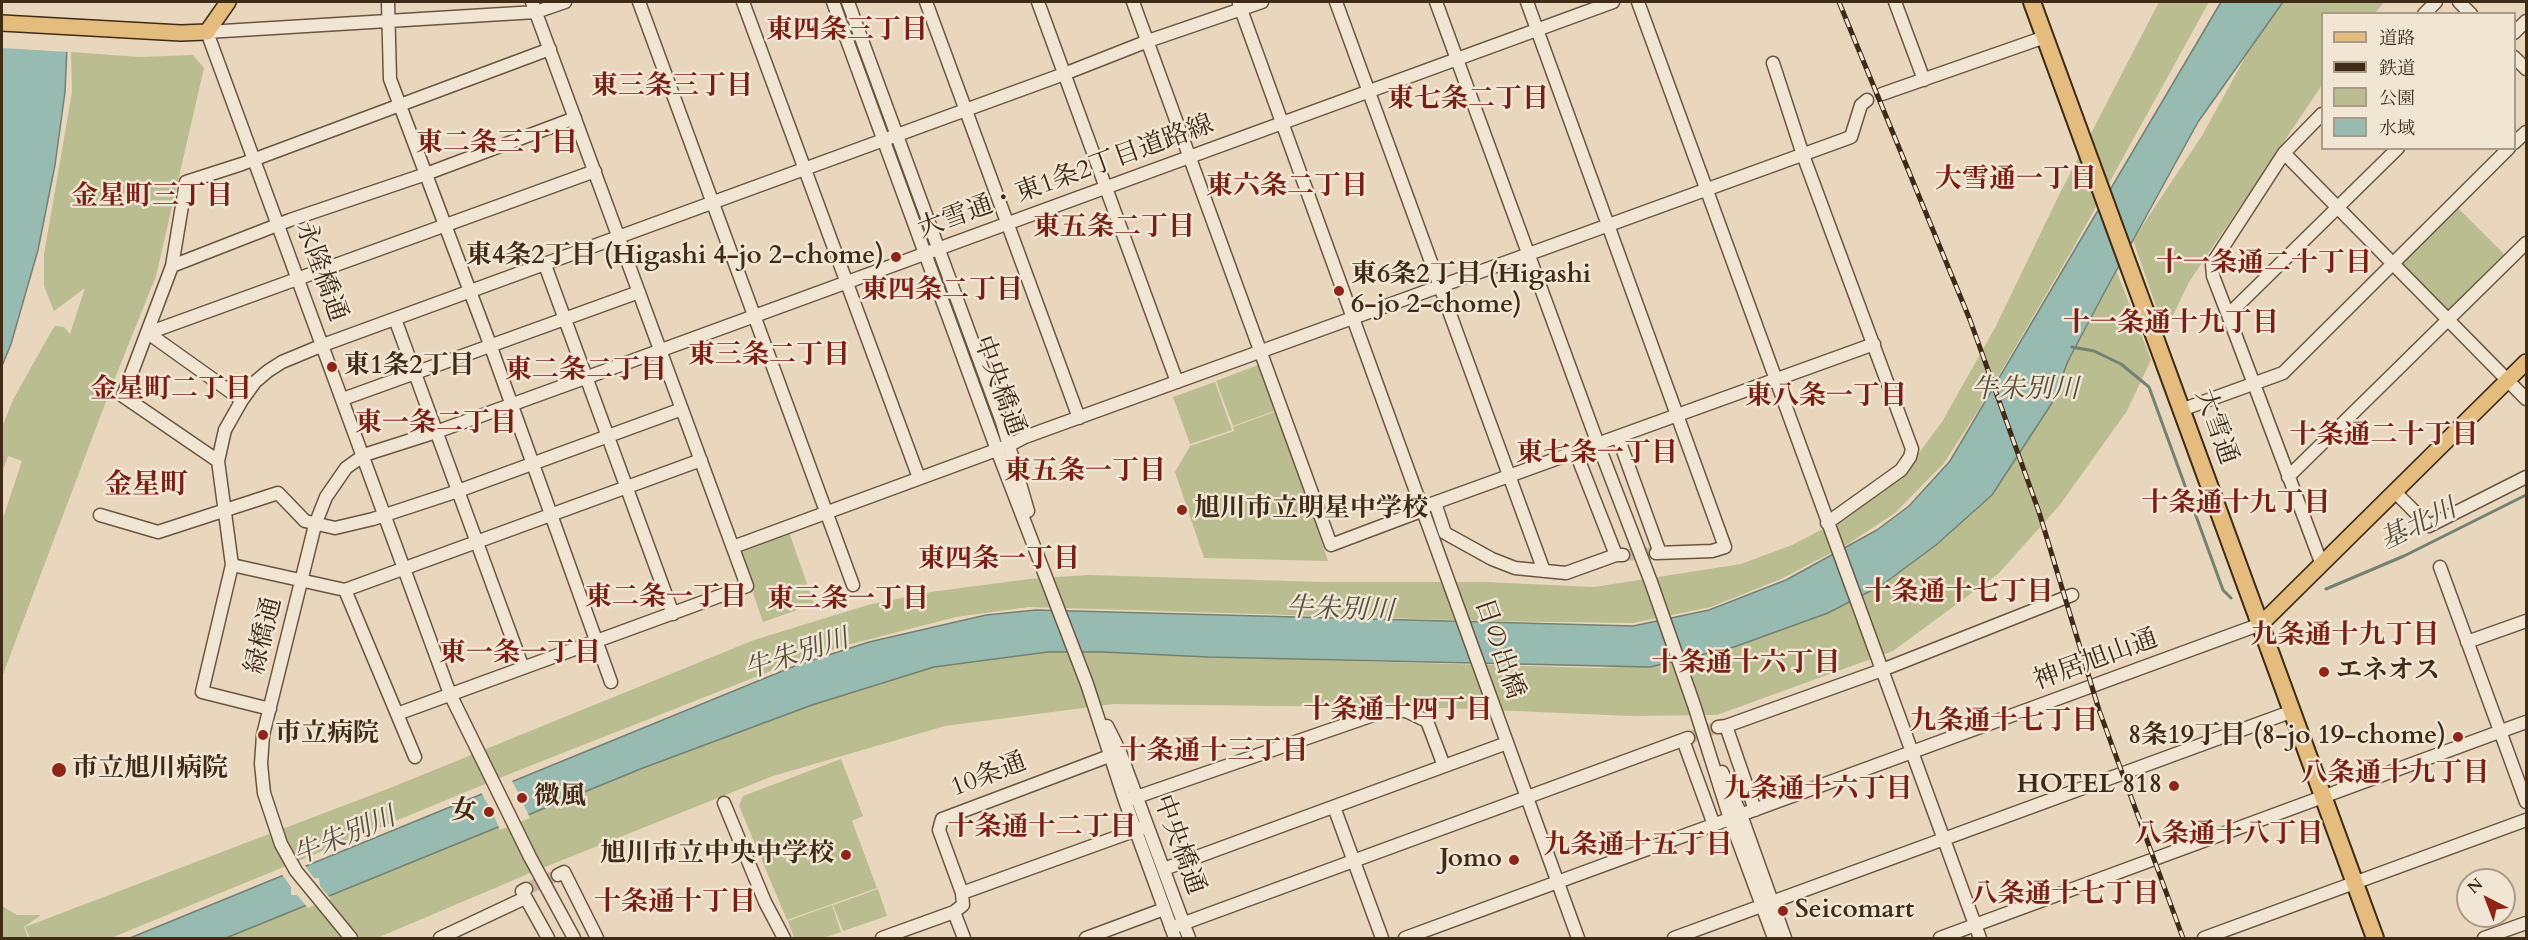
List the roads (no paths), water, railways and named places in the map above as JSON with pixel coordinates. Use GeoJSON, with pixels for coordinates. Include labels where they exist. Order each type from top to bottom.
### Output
{"type":"FeatureCollection","features":[{"type":"Feature","properties":{"kind":"highway","name":"大雪通"},"geometry":{"type":"LineString","coordinates":[[2032,2],[2375,939]]}},
{"type":"Feature","properties":{"kind":"main road"},"geometry":{"type":"LineString","coordinates":[[2,23],[181,33],[207,32],[228,2]]}},
{"type":"Feature","properties":{"kind":"main road"},"geometry":{"type":"LineString","coordinates":[[2261,624],[2526,362]]}},
{"type":"Feature","properties":{"kind":"street"},"geometry":{"type":"LineString","coordinates":[[388,2],[390,79],[491,346],[611,682]]}},
{"type":"Feature","properties":{"kind":"street"},"geometry":{"type":"LineString","coordinates":[[207,32],[388,22],[565,2]]}},
{"type":"Feature","properties":{"kind":"street"},"geometry":{"type":"LineString","coordinates":[[639,2],[853,585]]}},
{"type":"Feature","properties":{"kind":"street"},"geometry":{"type":"LineString","coordinates":[[743,2],[919,478]]}},
{"type":"Feature","properties":{"kind":"street","name":"中央橋通"},"geometry":{"type":"LineString","coordinates":[[833,2],[997,450],[1115,754],[1142,829],[1164,909],[1176,930],[1189,939]]}},
{"type":"Feature","properties":{"kind":"street","name":"中央橋通"},"geometry":{"type":"LineString","coordinates":[[848,2],[1010,445],[1048,582]]}},
{"type":"Feature","properties":{"kind":"street"},"geometry":{"type":"LineString","coordinates":[[926,2],[1079,418]]}},
{"type":"Feature","properties":{"kind":"street"},"geometry":{"type":"LineString","coordinates":[[1038,2],[1177,382]]}},
{"type":"Feature","properties":{"kind":"street"},"geometry":{"type":"LineString","coordinates":[[1133,2],[1331,545],[1510,476],[1874,344]]}},
{"type":"Feature","properties":{"kind":"street"},"geometry":{"type":"LineString","coordinates":[[270,709],[260,709],[202,692],[232,565],[218,461],[225,430],[255,382],[268,371],[282,362],[323,345],[1064,74],[1239,5],[1262,2]]}},
{"type":"Feature","properties":{"kind":"street"},"geometry":{"type":"LineString","coordinates":[[1336,2],[1544,571]]}},
{"type":"Feature","properties":{"kind":"street"},"geometry":{"type":"LineString","coordinates":[[1436,2],[1598,444],[1651,581],[1767,905],[1785,939]]}},
{"type":"Feature","properties":{"kind":"street"},"geometry":{"type":"LineString","coordinates":[[1527,2],[1725,547],[1712,551],[1658,553],[1618,437]]}},
{"type":"Feature","properties":{"kind":"street","name":"大雪通・東1条2丁目道路線"},"geometry":{"type":"LineString","coordinates":[[364,455],[436,432],[661,351],[1613,2]]}},
{"type":"Feature","properties":{"kind":"street"},"geometry":{"type":"LineString","coordinates":[[1638,2],[1980,939]]}},
{"type":"Feature","properties":{"kind":"street"},"geometry":{"type":"LineString","coordinates":[[1895,2],[1924,80]]}},
{"type":"Feature","properties":{"kind":"street"},"geometry":{"type":"LineString","coordinates":[[1239,5],[1354,318],[1427,507],[1445,533],[1492,559],[1515,568],[1566,573],[1619,555],[1576,453]]}},
{"type":"Feature","properties":{"kind":"street"},"geometry":{"type":"LineString","coordinates":[[397,714],[747,586],[534,7]]}},
{"type":"Feature","properties":{"kind":"street","name":"永隆橋通"},"geometry":{"type":"LineString","coordinates":[[207,32],[450,694],[574,939]]}},
{"type":"Feature","properties":{"kind":"street"},"geometry":{"type":"LineString","coordinates":[[1882,94],[2045,37]]}},
{"type":"Feature","properties":{"kind":"street"},"geometry":{"type":"LineString","coordinates":[[218,461],[123,396],[172,266],[186,182],[550,49]]}},
{"type":"Feature","properties":{"kind":"street"},"geometry":{"type":"LineString","coordinates":[[1773,63],[1803,154],[1910,441],[1912,453],[1906,464],[1890,478],[1827,522]]}},
{"type":"Feature","properties":{"kind":"street"},"geometry":{"type":"LineString","coordinates":[[734,547],[997,450],[1025,437],[1441,288],[1851,137],[1861,105],[1867,100]]}},
{"type":"Feature","properties":{"kind":"street"},"geometry":{"type":"LineString","coordinates":[[2321,115],[2284,153],[2212,264],[2213,276],[2322,565]]}},
{"type":"Feature","properties":{"kind":"street"},"geometry":{"type":"LineString","coordinates":[[172,266],[575,118]]}},
{"type":"Feature","properties":{"kind":"street"},"geometry":{"type":"LineString","coordinates":[[2228,315],[2396,150]]}},
{"type":"Feature","properties":{"kind":"street"},"geometry":{"type":"LineString","coordinates":[[2181,410],[2254,385],[2283,372],[2507,150]]}},
{"type":"Feature","properties":{"kind":"street"},"geometry":{"type":"LineString","coordinates":[[2284,153],[2526,399]]}},
{"type":"Feature","properties":{"kind":"street"},"geometry":{"type":"LineString","coordinates":[[148,333],[595,171]]}},
{"type":"Feature","properties":{"kind":"street"},"geometry":{"type":"LineString","coordinates":[[2288,477],[2526,243]]}},
{"type":"Feature","properties":{"kind":"street"},"geometry":{"type":"LineString","coordinates":[[545,264],[673,614]]}},
{"type":"Feature","properties":{"kind":"street"},"geometry":{"type":"LineString","coordinates":[[343,399],[639,292]]}},
{"type":"Feature","properties":{"kind":"street"},"geometry":{"type":"LineString","coordinates":[[394,319],[522,668]]}},
{"type":"Feature","properties":{"kind":"street"},"geometry":{"type":"LineString","coordinates":[[148,333],[242,400]]}},
{"type":"Feature","properties":{"kind":"street"},"geometry":{"type":"LineString","coordinates":[[100,515],[158,532],[278,493],[305,521],[335,528],[458,491],[682,409]]}},
{"type":"Feature","properties":{"kind":"street","name":"緑橋通"},"geometry":{"type":"LineString","coordinates":[[351,938],[296,871],[281,844],[264,793],[261,764],[263,735],[315,525],[326,497],[336,481],[346,468],[364,455]]}},
{"type":"Feature","properties":{"kind":"street"},"geometry":{"type":"LineString","coordinates":[[232,565],[345,590],[701,460]]}},
{"type":"Feature","properties":{"kind":"street"},"geometry":{"type":"LineString","coordinates":[[2395,492],[2429,526],[2526,477]]}},
{"type":"Feature","properties":{"kind":"street","name":"日の出橋"},"geometry":{"type":"LineString","coordinates":[[1427,507],[1502,731],[1578,939]]}},
{"type":"Feature","properties":{"kind":"street"},"geometry":{"type":"LineString","coordinates":[[2440,567],[2526,802]]}},
{"type":"Feature","properties":{"kind":"street"},"geometry":{"type":"LineString","coordinates":[[345,590],[415,757]]}},
{"type":"Feature","properties":{"kind":"street"},"geometry":{"type":"LineString","coordinates":[[1755,810],[1722,726],[1882,670],[2072,595]]}},
{"type":"Feature","properties":{"kind":"street"},"geometry":{"type":"LineString","coordinates":[[2467,642],[2526,621]]}},
{"type":"Feature","properties":{"kind":"street","name":"神居旭山通"},"geometry":{"type":"LineString","coordinates":[[1405,939],[2261,624]]}},
{"type":"Feature","properties":{"kind":"street"},"geometry":{"type":"LineString","coordinates":[[1131,799],[1385,711],[1406,711],[1427,721],[1444,766]]}},
{"type":"Feature","properties":{"kind":"street"},"geometry":{"type":"LineString","coordinates":[[1674,939],[2293,711]]}},
{"type":"Feature","properties":{"kind":"street"},"geometry":{"type":"LineString","coordinates":[[1940,939],[2526,722]]}},
{"type":"Feature","properties":{"kind":"street"},"geometry":{"type":"LineString","coordinates":[[1176,930],[1353,861],[1685,739],[1714,825]]}},
{"type":"Feature","properties":{"kind":"street"},"geometry":{"type":"LineString","coordinates":[[1164,869],[1507,743]]}},
{"type":"Feature","properties":{"kind":"street","name":"10条通"},"geometry":{"type":"LineString","coordinates":[[963,893],[939,832],[940,821],[1115,754]]}},
{"type":"Feature","properties":{"kind":"street"},"geometry":{"type":"LineString","coordinates":[[724,803],[765,902],[784,939]]}},
{"type":"Feature","properties":{"kind":"street"},"geometry":{"type":"LineString","coordinates":[[1334,807],[1382,939]]}},
{"type":"Feature","properties":{"kind":"street"},"geometry":{"type":"LineString","coordinates":[[2204,939],[2526,820]]}},
{"type":"Feature","properties":{"kind":"street"},"geometry":{"type":"LineString","coordinates":[[882,939],[954,912],[963,905],[963,893],[1142,829]]}},
{"type":"Feature","properties":{"kind":"street","name":"中央橋通"},"geometry":{"type":"LineString","coordinates":[[1142,829],[1164,869],[1176,930]]}},
{"type":"Feature","properties":{"kind":"street"},"geometry":{"type":"LineString","coordinates":[[558,875],[564,872],[597,939]]}},
{"type":"Feature","properties":{"kind":"street"},"geometry":{"type":"LineString","coordinates":[[440,939],[526,893],[548,939]]}},
{"type":"Feature","properties":{"kind":"street"},"geometry":{"type":"LineString","coordinates":[[1767,905],[1774,939]]}},
{"type":"Feature","properties":{"kind":"street"},"geometry":{"type":"LineString","coordinates":[[1086,939],[1164,909]]}},
{"type":"Feature","properties":{"kind":"street"},"geometry":{"type":"LineString","coordinates":[[954,912],[964,939]]}},
{"type":"Feature","properties":{"kind":"street"},"geometry":{"type":"LineString","coordinates":[[2484,939],[2526,923]]}},
{"type":"Feature","properties":{"kind":"water"},"geometry":{"type":"Polygon","coordinates":[[[2,2],[69,2],[65,92],[55,165],[38,250],[11,344],[2,366],[2,2]]]}},
{"type":"Feature","properties":{"kind":"water","name":"牛朱別川"},"geometry":{"type":"Polygon","coordinates":[[[2221,2],[2283,2],[2198,122],[2068,361],[2052,403],[1992,495],[1936,545],[1882,585],[1828,613],[1734,647],[1650,667],[1048,652],[934,667],[812,705],[643,768],[226,938],[130,938],[797,665],[869,642],[986,615],[1036,610],[1633,626],[1709,610],[1786,580],[1877,530],[1909,506],[1950,461],[2221,2]]]}},
{"type":"Feature","properties":{"kind":"waterway","name":"基北川"},"geometry":{"type":"LineString","coordinates":[[2072,347],[2094,351],[2121,364],[2149,387],[2223,590],[2231,598]]}},
{"type":"Feature","properties":{"kind":"waterway","name":"基北川"},"geometry":{"type":"LineString","coordinates":[[2326,589],[2404,556],[2526,495]]}},
{"type":"Feature","properties":{"kind":"tunnel"},"geometry":{"type":"LineString","coordinates":[[1623,555],[1656,553]]}},
{"type":"Feature","properties":{"kind":"tunnel"},"geometry":{"type":"LineString","coordinates":[[1688,738],[1718,727]]}},
{"type":"Feature","properties":{"kind":"tunnel"},"geometry":{"type":"LineString","coordinates":[[526,889],[558,875]]}},
{"type":"Feature","properties":{"kind":"railway"},"geometry":{"type":"LineString","coordinates":[[1839,2],[1970,320],[2039,512],[2099,710],[2183,938]]}},
{"type":"Feature","properties":{"kind":"place","name":"東4条2丁目 (Higashi 4-jo 2-chome)"},"geometry":{"type":"Point","coordinates":[896,257]}},
{"type":"Feature","properties":{"kind":"place","name":"東6条2丁目 (Higashi 6-jo 2-chome)"},"geometry":{"type":"Point","coordinates":[1339,291]}},
{"type":"Feature","properties":{"kind":"place","name":"東1条2丁目"},"geometry":{"type":"Point","coordinates":[332,367]}},
{"type":"Feature","properties":{"kind":"place","name":"旭川市立明星中学校"},"geometry":{"type":"Point","coordinates":[1182,510]}},
{"type":"Feature","properties":{"kind":"place","name":"エネオス"},"geometry":{"type":"Point","coordinates":[2324,672]}},
{"type":"Feature","properties":{"kind":"place","name":"市立病院"},"geometry":{"type":"Point","coordinates":[263,735]}},
{"type":"Feature","properties":{"kind":"place","name":"8条19丁目 (8-jo 19-chome)"},"geometry":{"type":"Point","coordinates":[2458,737]}},
{"type":"Feature","properties":{"kind":"place","name":"市立旭川病院"},"geometry":{"type":"Point","coordinates":[59,770]}},
{"type":"Feature","properties":{"kind":"place","name":"HOTEL 818"},"geometry":{"type":"Point","coordinates":[2174,786]}},
{"type":"Feature","properties":{"kind":"place","name":"微風"},"geometry":{"type":"Point","coordinates":[522,798]}},
{"type":"Feature","properties":{"kind":"place","name":"女"},"geometry":{"type":"Point","coordinates":[489,812]}},
{"type":"Feature","properties":{"kind":"place","name":"旭川市立中央中学校"},"geometry":{"type":"Point","coordinates":[846,855]}},
{"type":"Feature","properties":{"kind":"place","name":"Jomo"},"geometry":{"type":"Point","coordinates":[1514,860]}},
{"type":"Feature","properties":{"kind":"place","name":"Seicomart"},"geometry":{"type":"Point","coordinates":[1783,911]}},
{"type":"Feature","properties":{"kind":"district","name":"東四条三丁目"},"geometry":{"type":"Point","coordinates":[847,32]}},
{"type":"Feature","properties":{"kind":"district","name":"東三条三丁目"},"geometry":{"type":"Point","coordinates":[672,88]}},
{"type":"Feature","properties":{"kind":"district","name":"東七条二丁目"},"geometry":{"type":"Point","coordinates":[1468,101]}},
{"type":"Feature","properties":{"kind":"district","name":"東二条三丁目"},"geometry":{"type":"Point","coordinates":[497,145]}},
{"type":"Feature","properties":{"kind":"district","name":"大雪通一丁目"},"geometry":{"type":"Point","coordinates":[2016,181]}},
{"type":"Feature","properties":{"kind":"district","name":"東六条二丁目"},"geometry":{"type":"Point","coordinates":[1287,188]}},
{"type":"Feature","properties":{"kind":"district","name":"金星町三丁目"},"geometry":{"type":"Point","coordinates":[152,198]}},
{"type":"Feature","properties":{"kind":"district","name":"東五条二丁目"},"geometry":{"type":"Point","coordinates":[1114,229]}},
{"type":"Feature","properties":{"kind":"district","name":"十一条通二十丁目"},"geometry":{"type":"Point","coordinates":[2264,265]}},
{"type":"Feature","properties":{"kind":"district","name":"東四条二丁目"},"geometry":{"type":"Point","coordinates":[942,292]}},
{"type":"Feature","properties":{"kind":"district","name":"十一条通十九丁目"},"geometry":{"type":"Point","coordinates":[2171,325]}},
{"type":"Feature","properties":{"kind":"district","name":"東三条二丁目"},"geometry":{"type":"Point","coordinates":[769,357]}},
{"type":"Feature","properties":{"kind":"district","name":"東二条二丁目"},"geometry":{"type":"Point","coordinates":[586,372]}},
{"type":"Feature","properties":{"kind":"district","name":"金星町二丁目"},"geometry":{"type":"Point","coordinates":[171,391]}},
{"type":"Feature","properties":{"kind":"district","name":"東八条一丁目"},"geometry":{"type":"Point","coordinates":[1826,398]}},
{"type":"Feature","properties":{"kind":"district","name":"東一条二丁目"},"geometry":{"type":"Point","coordinates":[436,425]}},
{"type":"Feature","properties":{"kind":"district","name":"十条通二十丁目"},"geometry":{"type":"Point","coordinates":[2384,437]}},
{"type":"Feature","properties":{"kind":"district","name":"東七条一丁目"},"geometry":{"type":"Point","coordinates":[1597,455]}},
{"type":"Feature","properties":{"kind":"district","name":"東五条一丁目"},"geometry":{"type":"Point","coordinates":[1085,473]}},
{"type":"Feature","properties":{"kind":"district","name":"金星町"},"geometry":{"type":"Point","coordinates":[146,487]}},
{"type":"Feature","properties":{"kind":"district","name":"十条通十九丁目"},"geometry":{"type":"Point","coordinates":[2236,505]}},
{"type":"Feature","properties":{"kind":"district","name":"東四条一丁目"},"geometry":{"type":"Point","coordinates":[999,561]}},
{"type":"Feature","properties":{"kind":"district","name":"十条通十七丁目"},"geometry":{"type":"Point","coordinates":[1959,594]}},
{"type":"Feature","properties":{"kind":"district","name":"東二条一丁目"},"geometry":{"type":"Point","coordinates":[666,599]}},
{"type":"Feature","properties":{"kind":"district","name":"東三条一丁目"},"geometry":{"type":"Point","coordinates":[848,601]}},
{"type":"Feature","properties":{"kind":"district","name":"九条通十九丁目"},"geometry":{"type":"Point","coordinates":[2345,637]}},
{"type":"Feature","properties":{"kind":"district","name":"東一条一丁目"},"geometry":{"type":"Point","coordinates":[520,655]}},
{"type":"Feature","properties":{"kind":"district","name":"十条通十六丁目"},"geometry":{"type":"Point","coordinates":[1746,665]}},
{"type":"Feature","properties":{"kind":"district","name":"十条通十四丁目"},"geometry":{"type":"Point","coordinates":[1398,712]}},
{"type":"Feature","properties":{"kind":"district","name":"九条通十七丁目"},"geometry":{"type":"Point","coordinates":[2004,723]}},
{"type":"Feature","properties":{"kind":"district","name":"十条通十三丁目"},"geometry":{"type":"Point","coordinates":[1214,753]}},
{"type":"Feature","properties":{"kind":"district","name":"八条通十九丁目"},"geometry":{"type":"Point","coordinates":[2395,775]}},
{"type":"Feature","properties":{"kind":"district","name":"九条通十六丁目"},"geometry":{"type":"Point","coordinates":[1818,791]}},
{"type":"Feature","properties":{"kind":"district","name":"十条通十二丁目"},"geometry":{"type":"Point","coordinates":[1042,829]}},
{"type":"Feature","properties":{"kind":"district","name":"八条通十八丁目"},"geometry":{"type":"Point","coordinates":[2229,836]}},
{"type":"Feature","properties":{"kind":"district","name":"九条通十五丁目"},"geometry":{"type":"Point","coordinates":[1638,847]}},
{"type":"Feature","properties":{"kind":"district","name":"八条通十七丁目"},"geometry":{"type":"Point","coordinates":[2065,896]}},
{"type":"Feature","properties":{"kind":"district","name":"十条通十丁目"},"geometry":{"type":"Point","coordinates":[675,904]}}]}
